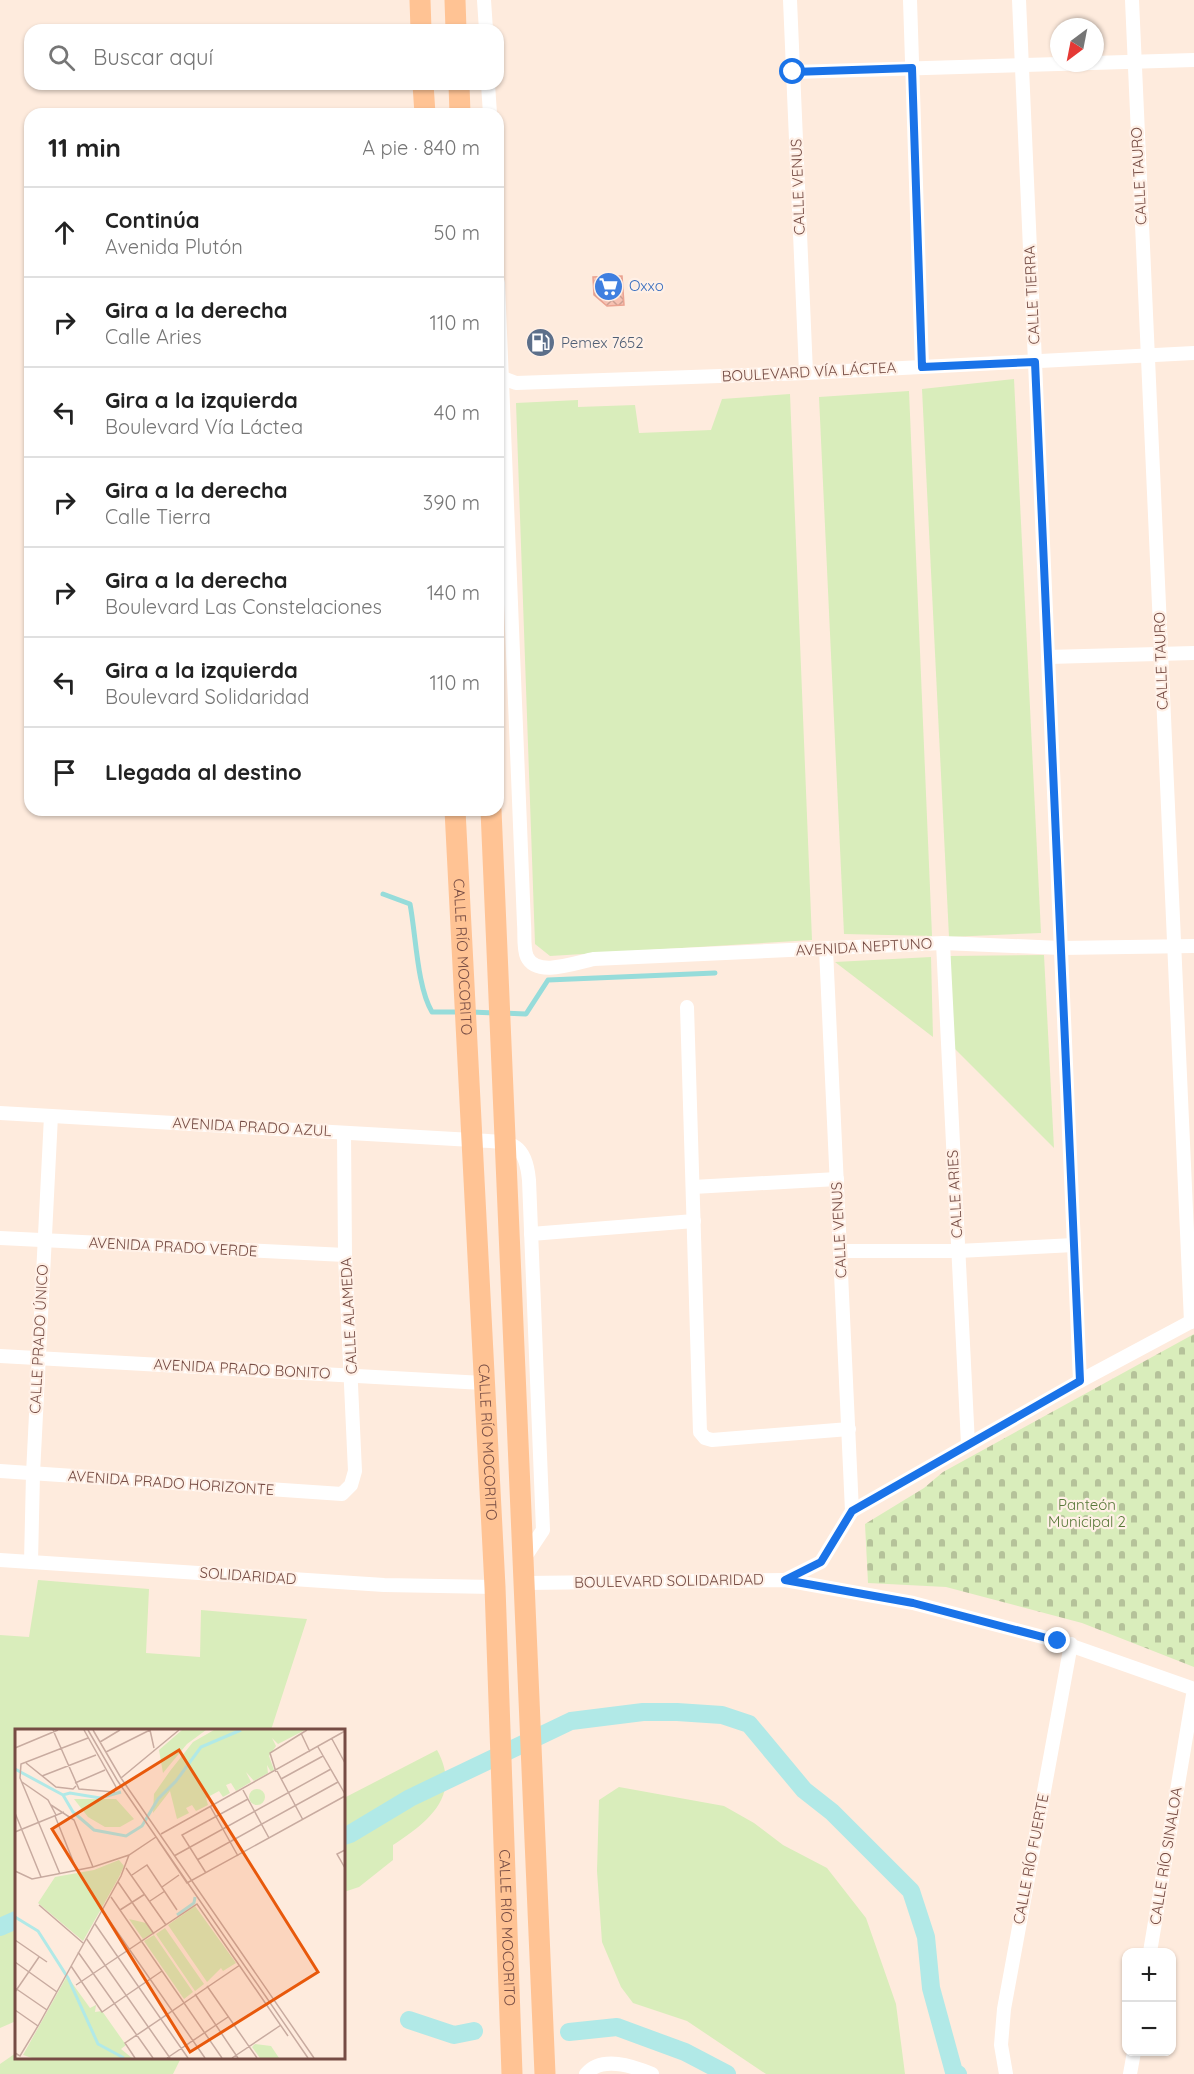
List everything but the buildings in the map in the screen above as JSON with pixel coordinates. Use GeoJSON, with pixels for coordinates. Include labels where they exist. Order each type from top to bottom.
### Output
{"type":"FeatureCollection","features":[{"type":"Feature","properties":{"kind":"main road"},"geometry":{"type":"LineString","coordinates":[[420,0],[421,24]]}},
{"type":"Feature","properties":{"kind":"main road"},"geometry":{"type":"LineString","coordinates":[[455,0],[456,24]]}},
{"type":"Feature","properties":{"kind":"main road"},"geometry":{"type":"LineString","coordinates":[[423,90],[424,108]]}},
{"type":"Feature","properties":{"kind":"main road"},"geometry":{"type":"LineString","coordinates":[[459,90],[460,108]]}},
{"type":"Feature","properties":{"kind":"main road","name":"CALLE RÍO MOCORITO"},"geometry":{"type":"LineString","coordinates":[[455,816],[495,1587],[512,2074]]}},
{"type":"Feature","properties":{"kind":"main road","name":"CALLE RÍO MOCORITO"},"geometry":{"type":"LineString","coordinates":[[491,816],[545,2074]]}},
{"type":"Feature","properties":{"kind":"street"},"geometry":{"type":"LineString","coordinates":[[484,0],[486,24]]}},
{"type":"Feature","properties":{"kind":"street","name":"CALLE VENUS"},"geometry":{"type":"LineString","coordinates":[[790,0],[806,373]]}},
{"type":"Feature","properties":{"kind":"street"},"geometry":{"type":"LineString","coordinates":[[910,0],[922,367]]}},
{"type":"Feature","properties":{"kind":"street","name":"CALLE TIERRA"},"geometry":{"type":"LineString","coordinates":[[1019,0],[1080,1381]]}},
{"type":"Feature","properties":{"kind":"street","name":"CALLE TAURO"},"geometry":{"type":"LineString","coordinates":[[1132,0],[1173,946],[1192,1321]]}},
{"type":"Feature","properties":{"kind":"street"},"geometry":{"type":"LineString","coordinates":[[793,72],[1194,60]]}},
{"type":"Feature","properties":{"kind":"street"},"geometry":{"type":"LineString","coordinates":[[489,90],[490,108]]}},
{"type":"Feature","properties":{"kind":"street","name":"BOULEVARD VÍA LÁCTEA"},"geometry":{"type":"LineString","coordinates":[[504,378],[516,383],[806,373],[1194,353]]}},
{"type":"Feature","properties":{"kind":"street","name":"AVENIDA NEPTUNO"},"geometry":{"type":"LineString","coordinates":[[504,467],[524,924],[527,956],[535,965],[544,968],[594,959],[943,943],[1061,948],[1194,946]]}},
{"type":"Feature","properties":{"kind":"street"},"geometry":{"type":"LineString","coordinates":[[1048,657],[1194,653]]}},
{"type":"Feature","properties":{"kind":"street","name":"CALLE ARIES"},"geometry":{"type":"LineString","coordinates":[[943,943],[968,1444]]}},
{"type":"Feature","properties":{"kind":"street","name":"CALLE VENUS"},"geometry":{"type":"LineString","coordinates":[[826,949],[852,1511]]}},
{"type":"Feature","properties":{"kind":"street"},"geometry":{"type":"LineString","coordinates":[[687,1007],[699,1430],[702,1436],[712,1440],[849,1429]]}},
{"type":"Feature","properties":{"kind":"street","name":"AVENIDA PRADO AZUL"},"geometry":{"type":"LineString","coordinates":[[0,1113],[505,1142]]}},
{"type":"Feature","properties":{"kind":"street","name":"CALLE PRADO ÚNICO"},"geometry":{"type":"LineString","coordinates":[[31,1562],[38,1358],[51,1116]]}},
{"type":"Feature","properties":{"kind":"street","name":"CALLE ALAMEDA"},"geometry":{"type":"LineString","coordinates":[[342,1494],[351,1485],[355,1471],[345,1255],[344,1133]]}},
{"type":"Feature","properties":{"kind":"street"},"geometry":{"type":"LineString","coordinates":[[505,1142],[518,1147],[525,1155],[529,1180],[543,1530],[523,1560]]}},
{"type":"Feature","properties":{"kind":"street"},"geometry":{"type":"LineString","coordinates":[[693,1187],[837,1179]]}},
{"type":"Feature","properties":{"kind":"street"},"geometry":{"type":"LineString","coordinates":[[531,1234],[694,1221]]}},
{"type":"Feature","properties":{"kind":"street","name":"AVENIDA PRADO VERDE"},"geometry":{"type":"LineString","coordinates":[[0,1238],[345,1255]]}},
{"type":"Feature","properties":{"kind":"street"},"geometry":{"type":"LineString","coordinates":[[840,1251],[958,1251],[1074,1245]]}},
{"type":"Feature","properties":{"kind":"street"},"geometry":{"type":"LineString","coordinates":[[785,1580],[821,1562],[852,1511],[1080,1381],[1192,1321]]}},
{"type":"Feature","properties":{"kind":"street","name":"AVENIDA PRADO BONITO"},"geometry":{"type":"LineString","coordinates":[[0,1356],[483,1383]]}},
{"type":"Feature","properties":{"kind":"street","name":"AVENIDA PRADO HORIZONTE"},"geometry":{"type":"LineString","coordinates":[[0,1471],[342,1494]]}},
{"type":"Feature","properties":{"kind":"street","name":"SOLIDARIDAD"},"geometry":{"type":"LineString","coordinates":[[0,1560],[384,1585],[495,1587]]}},
{"type":"Feature","properties":{"kind":"street","name":"BOULEVARD SOLIDARIDAD"},"geometry":{"type":"LineString","coordinates":[[524,1583],[785,1580],[913,1603],[1071,1644],[1194,1689]]}},
{"type":"Feature","properties":{"kind":"street","name":"CALLE RÍO FUERTE"},"geometry":{"type":"LineString","coordinates":[[1006,2074],[1001,2045],[1004,2009],[1071,1644]]}},
{"type":"Feature","properties":{"kind":"street","name":"CALLE RÍO SINALOA"},"geometry":{"type":"LineString","coordinates":[[1151,1948],[1194,1689]]}},
{"type":"Feature","properties":{"kind":"street"},"geometry":{"type":"LineString","coordinates":[[1130,2074],[1133,2056]]}},
{"type":"Feature","properties":{"kind":"street"},"geometry":{"type":"LineString","coordinates":[[586,2074],[593,2068],[615,2063],[652,2074]]}},
{"type":"Feature","properties":{"kind":"green space"},"geometry":{"type":"Polygon","coordinates":[[[1014,379],[1041,933],[949,937],[922,389],[1014,379]]]}},
{"type":"Feature","properties":{"kind":"green space"},"geometry":{"type":"Polygon","coordinates":[[[909,391],[932,936],[844,934],[819,397],[909,391]]]}},
{"type":"Feature","properties":{"kind":"green space"},"geometry":{"type":"Polygon","coordinates":[[[790,394],[812,940],[550,956],[535,944],[516,403],[578,400],[578,407],[635,405],[639,433],[711,430],[722,399],[790,394]]]}},
{"type":"Feature","properties":{"kind":"green space"},"geometry":{"type":"Polygon","coordinates":[[[1044,955],[1054,1148],[954,1048],[949,956],[1044,955]]]}},
{"type":"Feature","properties":{"kind":"green space"},"geometry":{"type":"Polygon","coordinates":[[[931,957],[933,1037],[835,962],[931,957]]]}},
{"type":"Feature","properties":{"kind":"green space","name":"Panteón Municipal 2"},"geometry":{"type":"Polygon","coordinates":[[[1194,1334],[1194,1667],[1082,1623],[946,1587],[868,1583],[865,1524],[924,1488],[943,1472],[1194,1334]]]}},
{"type":"Feature","properties":{"kind":"green space"},"geometry":{"type":"Polygon","coordinates":[[[38,1580],[149,1589],[146,1653],[200,1657],[201,1610],[307,1619],[271,1729],[15,1729],[15,2021],[0,2028],[0,1635],[29,1637],[38,1580]]]}},
{"type":"Feature","properties":{"kind":"green space"},"geometry":{"type":"Polygon","coordinates":[[[437,1750],[444,1766],[446,1781],[444,1794],[438,1806],[419,1826],[393,1845],[393,1860],[359,1887],[345,1892],[345,1797],[437,1750]]]}},
{"type":"Feature","properties":{"kind":"green space"},"geometry":{"type":"Polygon","coordinates":[[[619,1787],[724,1806],[754,1823],[783,1845],[827,1868],[866,1918],[896,2004],[905,2074],[766,2074],[687,2021],[633,2003],[621,1987],[602,1942],[597,1871],[599,1800],[619,1787]]]}},
{"type":"Feature","properties":{"kind":"green space"},"geometry":{"type":"Polygon","coordinates":[[[15,2054],[15,2059],[180,2059],[173,2074],[0,2074],[0,2064],[15,2054]]]}},
{"type":"Feature","properties":{"kind":"waterway"},"geometry":{"type":"LineString","coordinates":[[383,894],[410,904],[420,975],[432,1012],[462,1012]]}},
{"type":"Feature","properties":{"kind":"waterway"},"geometry":{"type":"LineString","coordinates":[[504,1013],[526,1014],[548,980],[715,973]]}},
{"type":"Feature","properties":{"kind":"waterway"},"geometry":{"type":"LineString","coordinates":[[471,1012],[495,1013]]}},
{"type":"Feature","properties":{"kind":"waterway"},"geometry":{"type":"LineString","coordinates":[[345,1836],[410,1798],[571,1721],[643,1712],[677,1712],[722,1715],[749,1724],[804,1790],[832,1812],[911,1891],[926,1937],[931,1988],[954,2072],[958,2074]]}},
{"type":"Feature","properties":{"kind":"waterway"},"geometry":{"type":"LineString","coordinates":[[0,1927],[15,1920]]}},
{"type":"Feature","properties":{"kind":"waterway"},"geometry":{"type":"LineString","coordinates":[[409,2020],[454,2035],[474,2031]]}},
{"type":"Feature","properties":{"kind":"waterway"},"geometry":{"type":"LineString","coordinates":[[569,2032],[617,2027],[685,2052],[727,2074]]}},
{"type":"Feature","properties":{"kind":"place","name":"Oxxo"},"geometry":{"type":"Point","coordinates":[608,286]}},
{"type":"Feature","properties":{"kind":"place","name":"Pemex 7652"},"geometry":{"type":"Point","coordinates":[540,343]}},
{"type":"Feature","properties":{"kind":"route"},"geometry":{"type":"LineString","coordinates":[[793,72],[912,68],[922,367],[1035,362],[1080,1381],[852,1511],[821,1562],[785,1580],[913,1603],[1058,1641]]}}]}
